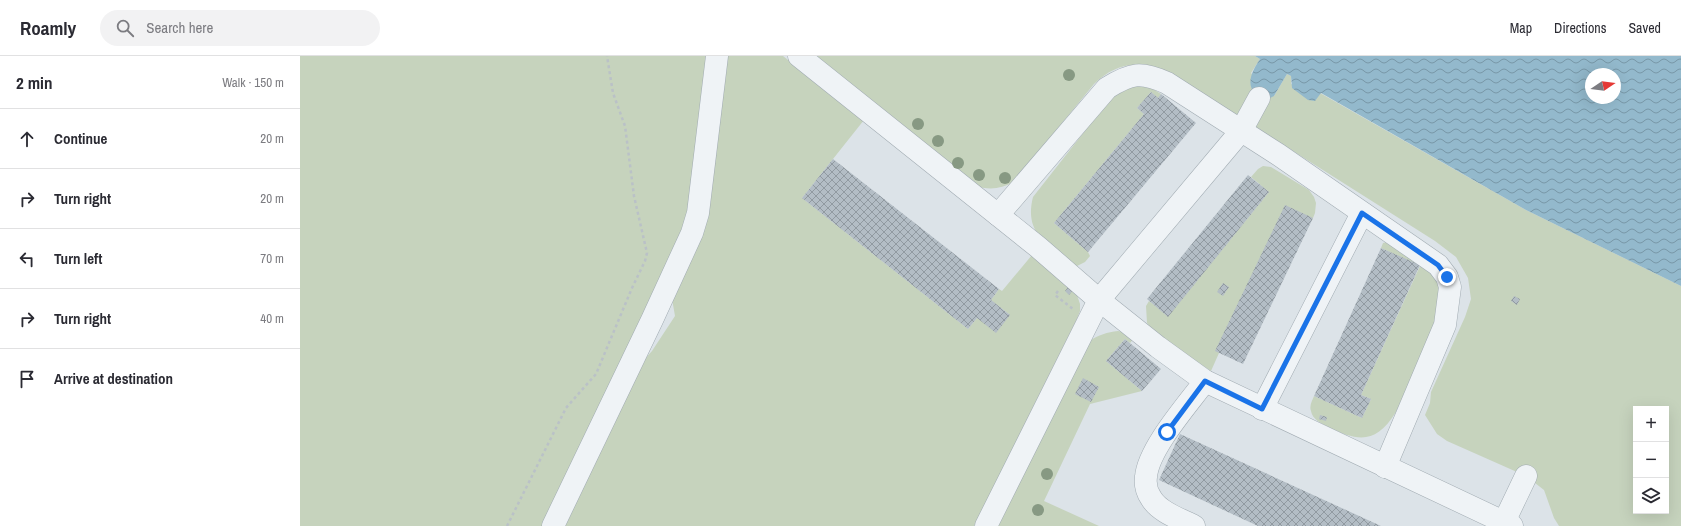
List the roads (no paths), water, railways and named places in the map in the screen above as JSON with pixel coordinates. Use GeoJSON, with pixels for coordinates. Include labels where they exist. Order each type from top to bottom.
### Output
{"type":"FeatureCollection","features":[{"type":"Feature","properties":{"kind":"lane"},"geometry":{"type":"LineString","coordinates":[[553,526],[692,233],[698,213],[717,56]]}},
{"type":"Feature","properties":{"kind":"lane"},"geometry":{"type":"LineString","coordinates":[[799,56],[1038,247],[1099,300],[1158,347],[1205,381],[1385,466],[1476,518],[1508,524],[1526,476]]}},
{"type":"Feature","properties":{"kind":"lane"},"geometry":{"type":"LineString","coordinates":[[998,215],[1107,88],[1122,79],[1135,75],[1151,75],[1167,82],[1438,265],[1447,277],[1450,288],[1445,325],[1385,466]]}},
{"type":"Feature","properties":{"kind":"lane"},"geometry":{"type":"LineString","coordinates":[[986,526],[1099,300],[1241,131],[1259,98]]}},
{"type":"Feature","properties":{"kind":"lane"},"geometry":{"type":"LineString","coordinates":[[1262,409],[1362,213]]}},
{"type":"Feature","properties":{"kind":"lane"},"geometry":{"type":"LineString","coordinates":[[1194,526],[1164,511],[1156,504],[1147,492],[1146,478],[1148,469],[1159,445],[1205,381]]}},
{"type":"Feature","properties":{"kind":"water"},"geometry":{"type":"Polygon","coordinates":[[[1255,56],[1681,56],[1681,286],[1526,210],[1321,93],[1315,101],[1308,100],[1292,88],[1291,76],[1287,74],[1274,96],[1268,99],[1256,94],[1252,90],[1250,81],[1255,67],[1260,59],[1255,56]]]}}]}
